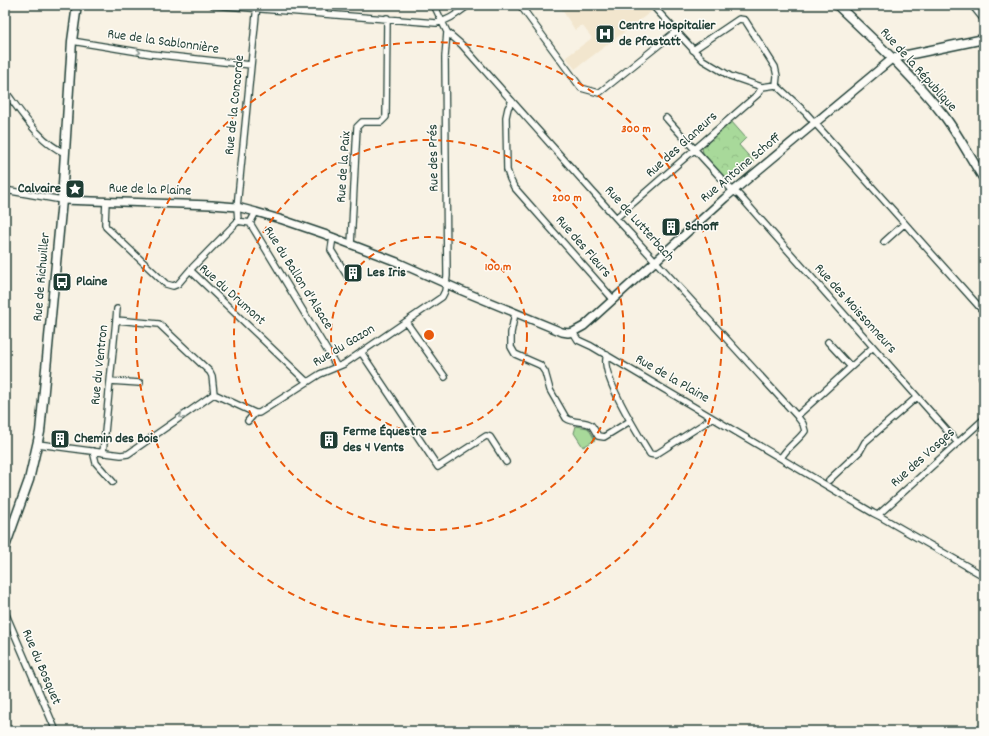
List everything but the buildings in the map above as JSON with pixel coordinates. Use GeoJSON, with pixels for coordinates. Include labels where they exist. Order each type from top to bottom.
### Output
{"type":"FeatureCollection","features":[{"type":"Feature","properties":{"kind":"main road","name":"Rue de Richwiller"},"geometry":{"type":"LineString","coordinates":[[5,546],[29,480],[38,444],[45,389],[62,200],[72,41],[77,5]]}},
{"type":"Feature","properties":{"kind":"main road","name":"Rue de la République"},"geometry":{"type":"LineString","coordinates":[[837,5],[893,58],[929,97],[946,119],[984,179]]}},
{"type":"Feature","properties":{"kind":"main road"},"geometry":{"type":"LineString","coordinates":[[893,58],[984,39]]}},
{"type":"Feature","properties":{"kind":"street"},"geometry":{"type":"LineString","coordinates":[[213,5],[256,7],[436,23],[442,22],[469,5]]}},
{"type":"Feature","properties":{"kind":"street"},"geometry":{"type":"LineString","coordinates":[[323,5],[324,13]]}},
{"type":"Feature","properties":{"kind":"street","name":"Rue de Lutterbach"},"geometry":{"type":"LineString","coordinates":[[434,5],[447,32],[462,44],[616,218],[797,416],[803,424],[805,430],[801,436],[785,451],[781,458]]}},
{"type":"Feature","properties":{"kind":"street"},"geometry":{"type":"LineString","coordinates":[[520,5],[581,88],[599,92],[675,32]]}},
{"type":"Feature","properties":{"kind":"street"},"geometry":{"type":"LineString","coordinates":[[652,5],[675,32],[703,60],[730,76],[762,87],[776,85]]}},
{"type":"Feature","properties":{"kind":"street"},"geometry":{"type":"LineString","coordinates":[[972,5],[984,20]]}},
{"type":"Feature","properties":{"kind":"street","name":"Rue de la Concorde"},"geometry":{"type":"LineString","coordinates":[[237,207],[256,7]]}},
{"type":"Feature","properties":{"kind":"street","name":"Rue de la Paix"},"geometry":{"type":"LineString","coordinates":[[351,245],[357,127],[362,122],[381,122],[386,117],[387,18]]}},
{"type":"Feature","properties":{"kind":"street"},"geometry":{"type":"LineString","coordinates":[[693,50],[739,19],[745,20],[775,67],[777,76],[776,85]]}},
{"type":"Feature","properties":{"kind":"street","name":"Rue des Prés"},"geometry":{"type":"LineString","coordinates":[[446,284],[445,57],[447,32]]}},
{"type":"Feature","properties":{"kind":"street","name":"Rue de la Sablonnière"},"geometry":{"type":"LineString","coordinates":[[72,41],[151,54],[250,65]]}},
{"type":"Feature","properties":{"kind":"street","name":"Rue Antoine Schoff"},"geometry":{"type":"LineString","coordinates":[[573,332],[584,326],[735,191],[893,58]]}},
{"type":"Feature","properties":{"kind":"street"},"geometry":{"type":"LineString","coordinates":[[776,85],[805,112],[984,312]]}},
{"type":"Feature","properties":{"kind":"street","name":"Rue des Glaneurs"},"geometry":{"type":"LineString","coordinates":[[616,218],[758,94],[762,87]]}},
{"type":"Feature","properties":{"kind":"street"},"geometry":{"type":"LineString","coordinates":[[5,91],[42,137],[65,153]]}},
{"type":"Feature","properties":{"kind":"street","name":"Rue des Fleurs"},"geometry":{"type":"LineString","coordinates":[[512,101],[508,108],[506,117],[507,170],[514,187],[613,300]]}},
{"type":"Feature","properties":{"kind":"street","name":"Rue des Moissonneurs"},"geometry":{"type":"LineString","coordinates":[[666,118],[735,191],[958,443]]}},
{"type":"Feature","properties":{"kind":"street"},"geometry":{"type":"LineString","coordinates":[[5,190],[62,200]]}},
{"type":"Feature","properties":{"kind":"street","name":"Rue de la Plaine"},"geometry":{"type":"LineString","coordinates":[[62,200],[212,204],[237,207],[283,220],[333,238],[397,262],[562,332],[573,332],[578,340],[607,355],[873,513],[984,576]]}},
{"type":"Feature","properties":{"kind":"street","name":"Rue du Drumont"},"geometry":{"type":"LineString","coordinates":[[106,201],[106,227],[166,284],[173,286],[178,284],[190,270],[307,382]]}},
{"type":"Feature","properties":{"kind":"street"},"geometry":{"type":"LineString","coordinates":[[190,270],[238,221],[237,207]]}},
{"type":"Feature","properties":{"kind":"street"},"geometry":{"type":"LineString","coordinates":[[238,221],[250,223],[256,212]]}},
{"type":"Feature","properties":{"kind":"street","name":"Rue du Ballon d'Alsace"},"geometry":{"type":"LineString","coordinates":[[250,223],[338,367]]}},
{"type":"Feature","properties":{"kind":"street"},"geometry":{"type":"LineString","coordinates":[[884,242],[904,224]]}},
{"type":"Feature","properties":{"kind":"street"},"geometry":{"type":"LineString","coordinates":[[333,238],[331,250],[348,277]]}},
{"type":"Feature","properties":{"kind":"street","name":"Rue du Gazon"},"geometry":{"type":"LineString","coordinates":[[248,422],[255,414],[259,413],[320,374],[338,367],[442,297],[446,291],[446,284]]}},
{"type":"Feature","properties":{"kind":"street"},"geometry":{"type":"LineString","coordinates":[[116,320],[117,309]]}},
{"type":"Feature","properties":{"kind":"street"},"geometry":{"type":"LineString","coordinates":[[515,313],[511,347],[515,354],[540,365],[545,372],[550,390],[566,418],[570,421],[587,423],[598,436],[604,437],[630,421]]}},
{"type":"Feature","properties":{"kind":"street","name":"Rue du Ventron"},"geometry":{"type":"LineString","coordinates":[[103,452],[116,320],[158,324],[210,372],[212,376],[214,394]]}},
{"type":"Feature","properties":{"kind":"street"},"geometry":{"type":"LineString","coordinates":[[406,322],[445,377]]}},
{"type":"Feature","properties":{"kind":"street"},"geometry":{"type":"LineString","coordinates":[[828,342],[851,367]]}},
{"type":"Feature","properties":{"kind":"street"},"geometry":{"type":"LineString","coordinates":[[797,416],[873,347]]}},
{"type":"Feature","properties":{"kind":"street"},"geometry":{"type":"LineString","coordinates":[[361,352],[438,467],[486,436],[490,437],[506,462]]}},
{"type":"Feature","properties":{"kind":"street"},"geometry":{"type":"LineString","coordinates":[[607,355],[605,359],[608,376],[630,421],[650,454],[655,455],[708,421],[711,417]]}},
{"type":"Feature","properties":{"kind":"street"},"geometry":{"type":"LineString","coordinates":[[110,380],[140,382]]}},
{"type":"Feature","properties":{"kind":"street"},"geometry":{"type":"LineString","coordinates":[[38,444],[121,455],[128,454],[214,394],[255,414]]}},
{"type":"Feature","properties":{"kind":"street"},"geometry":{"type":"LineString","coordinates":[[829,480],[860,451],[865,442],[917,397]]}},
{"type":"Feature","properties":{"kind":"street","name":"Rue des Vosges"},"geometry":{"type":"LineString","coordinates":[[878,515],[984,419]]}},
{"type":"Feature","properties":{"kind":"street"},"geometry":{"type":"LineString","coordinates":[[93,451],[96,463],[113,482]]}},
{"type":"Feature","properties":{"kind":"street","name":"Rue du Bosquet"},"geometry":{"type":"LineString","coordinates":[[5,612],[56,731]]}},
{"type":"Feature","properties":{"kind":"shaded area","name":"Centre Hospitalier de Pfastatt"},"geometry":{"type":"Polygon","coordinates":[[[559,5],[646,5],[652,11],[575,69],[566,57],[592,38],[582,25],[575,30],[559,5]]]}},
{"type":"Feature","properties":{"kind":"green space"},"geometry":{"type":"Polygon","coordinates":[[[731,121],[746,138],[739,145],[754,162],[729,183],[703,153],[702,148],[731,121]]]}},
{"type":"Feature","properties":{"kind":"green space"},"geometry":{"type":"Polygon","coordinates":[[[576,426],[588,428],[595,440],[583,447],[574,433],[576,426]]]}},
{"type":"Feature","properties":{"kind":"place","name":"Centre Hospitalier de Pfastatt"},"geometry":{"type":"Point","coordinates":[605,34]}},
{"type":"Feature","properties":{"kind":"place","name":"Calvaire"},"geometry":{"type":"Point","coordinates":[75,189]}},
{"type":"Feature","properties":{"kind":"place","name":"Schoff"},"geometry":{"type":"Point","coordinates":[671,227]}},
{"type":"Feature","properties":{"kind":"place","name":"Les Iris"},"geometry":{"type":"Point","coordinates":[353,273]}},
{"type":"Feature","properties":{"kind":"place","name":"Plaine"},"geometry":{"type":"Point","coordinates":[62,282]}},
{"type":"Feature","properties":{"kind":"place","name":"Chemin des Bois"},"geometry":{"type":"Point","coordinates":[60,439]}},
{"type":"Feature","properties":{"kind":"place","name":"Ferme Équestre des 4 Vents"},"geometry":{"type":"Point","coordinates":[329,440]}}]}
